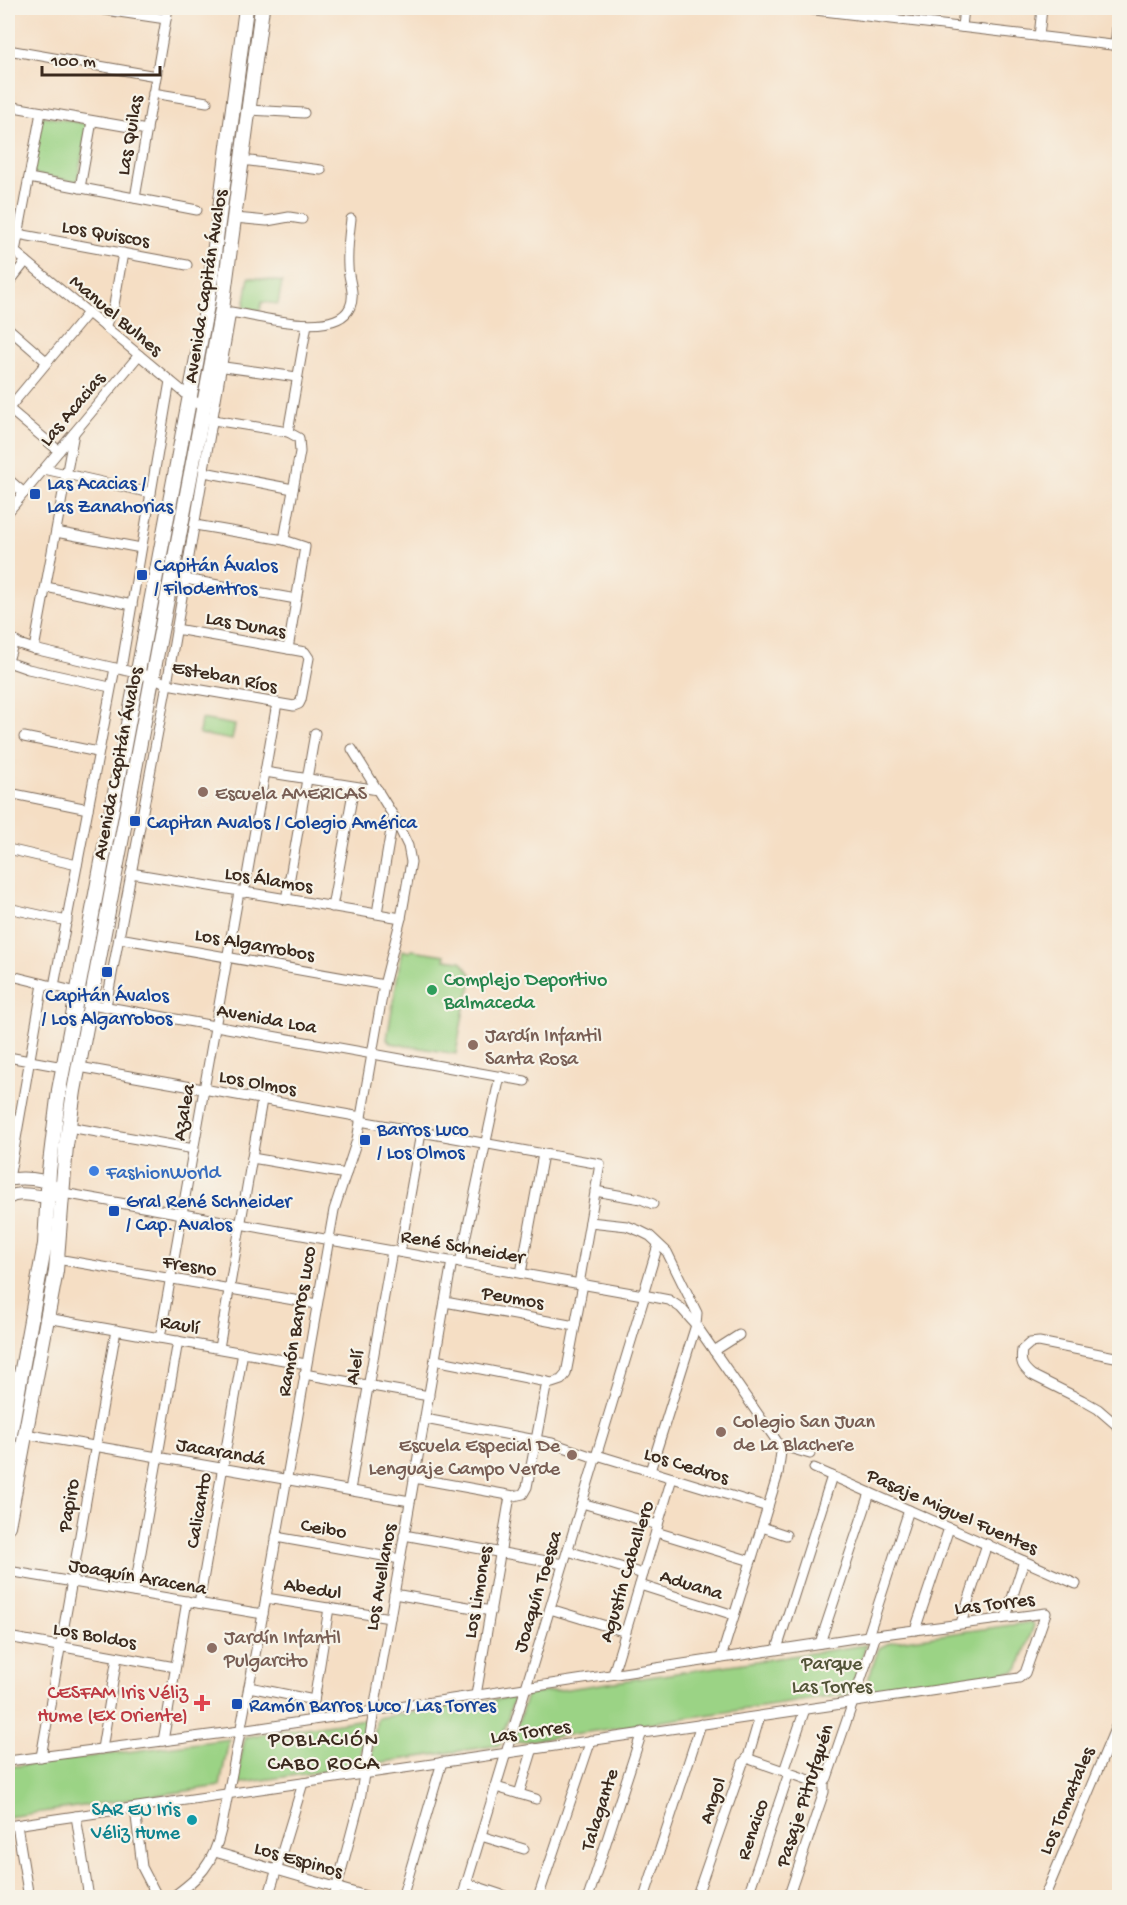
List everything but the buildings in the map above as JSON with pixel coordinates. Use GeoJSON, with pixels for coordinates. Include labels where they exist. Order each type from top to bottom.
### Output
{"type":"FeatureCollection","features":[{"type":"Feature","properties":{"kind":"highway","name":"Avenida Capitán Ávalos"},"geometry":{"type":"LineString","coordinates":[[8,1445],[46,1235],[48,1182],[55,1114],[63,1067],[213,272],[246,8]]}},
{"type":"Feature","properties":{"kind":"highway","name":"Avenida Capitán Ávalos"},"geometry":{"type":"LineString","coordinates":[[8,1526],[57,1259],[69,1127],[79,1067],[153,676],[217,366],[262,8]]}},
{"type":"Feature","properties":{"kind":"main road"},"geometry":{"type":"LineString","coordinates":[[8,1179],[48,1182],[63,1193]]}},
{"type":"Feature","properties":{"kind":"main road"},"geometry":{"type":"LineString","coordinates":[[10,1197],[21,1194],[48,1197],[63,1193]]}},
{"type":"Feature","properties":{"kind":"street"},"geometry":{"type":"LineString","coordinates":[[92,8],[165,20]]}},
{"type":"Feature","properties":{"kind":"street","name":"Las Quilas"},"geometry":{"type":"LineString","coordinates":[[135,198],[168,8]]}},
{"type":"Feature","properties":{"kind":"street"},"geometry":{"type":"LineString","coordinates":[[805,8],[1117,46],[1119,8]]}},
{"type":"Feature","properties":{"kind":"street"},"geometry":{"type":"LineString","coordinates":[[885,18],[886,8]]}},
{"type":"Feature","properties":{"kind":"street"},"geometry":{"type":"LineString","coordinates":[[962,27],[964,8]]}},
{"type":"Feature","properties":{"kind":"street"},"geometry":{"type":"LineString","coordinates":[[1039,37],[1042,8]]}},
{"type":"Feature","properties":{"kind":"street"},"geometry":{"type":"LineString","coordinates":[[8,50],[156,76]]}},
{"type":"Feature","properties":{"kind":"street"},"geometry":{"type":"LineString","coordinates":[[153,93],[207,102]]}},
{"type":"Feature","properties":{"kind":"street"},"geometry":{"type":"LineString","coordinates":[[8,106],[147,130]]}},
{"type":"Feature","properties":{"kind":"street"},"geometry":{"type":"LineString","coordinates":[[249,110],[304,113]]}},
{"type":"Feature","properties":{"kind":"street"},"geometry":{"type":"LineString","coordinates":[[11,249],[18,234],[41,112]]}},
{"type":"Feature","properties":{"kind":"street"},"geometry":{"type":"LineString","coordinates":[[80,188],[92,121]]}},
{"type":"Feature","properties":{"kind":"street"},"geometry":{"type":"LineString","coordinates":[[242,160],[321,170]]}},
{"type":"Feature","properties":{"kind":"street"},"geometry":{"type":"LineString","coordinates":[[29,178],[197,210]]}},
{"type":"Feature","properties":{"kind":"street"},"geometry":{"type":"LineString","coordinates":[[235,218],[267,221],[289,217],[302,219]]}},
{"type":"Feature","properties":{"kind":"street"},"geometry":{"type":"LineString","coordinates":[[288,432],[307,324],[316,326],[330,322],[342,316],[350,307],[352,292],[348,269],[348,245],[351,219]]}},
{"type":"Feature","properties":{"kind":"street","name":"Los Quiscos"},"geometry":{"type":"LineString","coordinates":[[18,234],[187,265]]}},
{"type":"Feature","properties":{"kind":"street","name":"Manuel Bulnes"},"geometry":{"type":"LineString","coordinates":[[11,249],[190,398],[206,416],[298,436],[300,452],[293,489]]}},
{"type":"Feature","properties":{"kind":"street"},"geometry":{"type":"LineString","coordinates":[[105,327],[114,305],[123,253]]}},
{"type":"Feature","properties":{"kind":"street"},"geometry":{"type":"LineString","coordinates":[[8,284],[26,261]]}},
{"type":"Feature","properties":{"kind":"street","name":"Avenida Capitán Ávalos"},"geometry":{"type":"LineString","coordinates":[[217,366],[231,312],[307,324]]}},
{"type":"Feature","properties":{"kind":"street"},"geometry":{"type":"LineString","coordinates":[[58,451],[8,408],[88,313]]}},
{"type":"Feature","properties":{"kind":"street"},"geometry":{"type":"LineString","coordinates":[[8,328],[47,362]]}},
{"type":"Feature","properties":{"kind":"street","name":"Las Acacias"},"geometry":{"type":"LineString","coordinates":[[8,512],[139,355]]}},
{"type":"Feature","properties":{"kind":"street"},"geometry":{"type":"LineString","coordinates":[[217,366],[297,377]]}},
{"type":"Feature","properties":{"kind":"street","name":"Avenida Capitán Ávalos"},"geometry":{"type":"LineString","coordinates":[[54,986],[110,687],[118,668],[132,605],[170,381]]}},
{"type":"Feature","properties":{"kind":"street","name":"Avenida Capitán Ávalos"},"geometry":{"type":"LineString","coordinates":[[106,1006],[167,684],[204,472],[206,416]]}},
{"type":"Feature","properties":{"kind":"street"},"geometry":{"type":"LineString","coordinates":[[34,649],[74,433]]}},
{"type":"Feature","properties":{"kind":"street"},"geometry":{"type":"LineString","coordinates":[[44,469],[151,492]]}},
{"type":"Feature","properties":{"kind":"street"},"geometry":{"type":"LineString","coordinates":[[204,472],[293,489],[284,540]]}},
{"type":"Feature","properties":{"kind":"street"},"geometry":{"type":"LineString","coordinates":[[8,479],[24,493]]}},
{"type":"Feature","properties":{"kind":"street"},"geometry":{"type":"LineString","coordinates":[[195,525],[303,544],[305,547],[288,649]]}},
{"type":"Feature","properties":{"kind":"street"},"geometry":{"type":"LineString","coordinates":[[56,532],[141,548]]}},
{"type":"Feature","properties":{"kind":"street"},"geometry":{"type":"LineString","coordinates":[[185,579],[296,599]]}},
{"type":"Feature","properties":{"kind":"street"},"geometry":{"type":"LineString","coordinates":[[46,587],[132,605]]}},
{"type":"Feature","properties":{"kind":"street","name":"Las Dunas"},"geometry":{"type":"LineString","coordinates":[[176,629],[305,652],[308,654],[299,704]]}},
{"type":"Feature","properties":{"kind":"street"},"geometry":{"type":"LineString","coordinates":[[10,641],[8,662],[28,669],[110,687]]}},
{"type":"Feature","properties":{"kind":"street","name":"Esteban Ríos"},"geometry":{"type":"LineString","coordinates":[[10,641],[34,649],[153,676],[167,684],[294,706],[299,704]]}},
{"type":"Feature","properties":{"kind":"street","name":"Azalea"},"geometry":{"type":"LineString","coordinates":[[160,1338],[215,1026],[277,703]]}},
{"type":"Feature","properties":{"kind":"street"},"geometry":{"type":"LineString","coordinates":[[286,900],[315,734]]}},
{"type":"Feature","properties":{"kind":"street"},"geometry":{"type":"LineString","coordinates":[[24,737],[98,752]]}},
{"type":"Feature","properties":{"kind":"street","name":"Ramón Barros Luco"},"geometry":{"type":"LineString","coordinates":[[171,1898],[200,1875],[215,1852],[266,1598],[328,1239],[337,1198],[354,1150],[361,1119],[384,985],[401,918],[411,862],[408,846],[393,817],[352,748]]}},
{"type":"Feature","properties":{"kind":"street"},"geometry":{"type":"LineString","coordinates":[[265,772],[378,790]]}},
{"type":"Feature","properties":{"kind":"street"},"geometry":{"type":"LineString","coordinates":[[332,907],[354,787]]}},
{"type":"Feature","properties":{"kind":"street"},"geometry":{"type":"LineString","coordinates":[[14,794],[88,809]]}},
{"type":"Feature","properties":{"kind":"street"},"geometry":{"type":"LineString","coordinates":[[377,913],[393,817]]}},
{"type":"Feature","properties":{"kind":"street"},"geometry":{"type":"LineString","coordinates":[[8,849],[77,865]]}},
{"type":"Feature","properties":{"kind":"street","name":"Los Álamos"},"geometry":{"type":"LineString","coordinates":[[131,873],[401,918]]}},
{"type":"Feature","properties":{"kind":"street"},"geometry":{"type":"LineString","coordinates":[[8,908],[67,921]]}},
{"type":"Feature","properties":{"kind":"street","name":"Los Algarrobos"},"geometry":{"type":"LineString","coordinates":[[119,938],[384,985]]}},
{"type":"Feature","properties":{"kind":"street"},"geometry":{"type":"LineString","coordinates":[[8,975],[77,992],[91,1004]]}},
{"type":"Feature","properties":{"kind":"street"},"geometry":{"type":"LineString","coordinates":[[10,1197],[8,1179],[43,984]]}},
{"type":"Feature","properties":{"kind":"street","name":"Avenida Loa"},"geometry":{"type":"LineString","coordinates":[[91,1004],[525,1081]]}},
{"type":"Feature","properties":{"kind":"street"},"geometry":{"type":"LineString","coordinates":[[8,1057],[63,1067]]}},
{"type":"Feature","properties":{"kind":"street","name":"Los Olmos"},"geometry":{"type":"LineString","coordinates":[[79,1067],[361,1119],[421,1133],[600,1164],[595,1191]]}},
{"type":"Feature","properties":{"kind":"street","name":"Los Avellanos"},"geometry":{"type":"LineString","coordinates":[[334,1898],[358,1811],[445,1302],[487,1144],[500,1077]]}},
{"type":"Feature","properties":{"kind":"street"},"geometry":{"type":"LineString","coordinates":[[219,1348],[262,1100]]}},
{"type":"Feature","properties":{"kind":"street"},"geometry":{"type":"LineString","coordinates":[[69,1127],[194,1149]]}},
{"type":"Feature","properties":{"kind":"street","name":"Alelí"},"geometry":{"type":"LineString","coordinates":[[350,1490],[368,1385],[421,1133]]}},
{"type":"Feature","properties":{"kind":"street"},"geometry":{"type":"LineString","coordinates":[[521,1273],[543,1154]]}},
{"type":"Feature","properties":{"kind":"street"},"geometry":{"type":"LineString","coordinates":[[252,1158],[346,1174]]}},
{"type":"Feature","properties":{"kind":"street"},"geometry":{"type":"LineString","coordinates":[[435,1360],[547,1382],[556,1383],[561,1380],[566,1374],[575,1326],[595,1191],[641,1199],[653,1204]]}},
{"type":"Feature","properties":{"kind":"street","name":"René Schneider"},"geometry":{"type":"LineString","coordinates":[[63,1193],[674,1302],[696,1325],[780,1449]]}},
{"type":"Feature","properties":{"kind":"street"},"geometry":{"type":"LineString","coordinates":[[590,1222],[627,1226],[650,1236],[667,1252],[697,1314],[696,1325]]}},
{"type":"Feature","properties":{"kind":"street","name":"Joaquín Toesca"},"geometry":{"type":"LineString","coordinates":[[462,1898],[658,1245]]}},
{"type":"Feature","properties":{"kind":"street","name":"Fresno"},"geometry":{"type":"LineString","coordinates":[[57,1259],[317,1304]]}},
{"type":"Feature","properties":{"kind":"street","name":"Peumos"},"geometry":{"type":"LineString","coordinates":[[445,1302],[575,1326]]}},
{"type":"Feature","properties":{"kind":"street","name":"Raulí"},"geometry":{"type":"LineString","coordinates":[[47,1318],[306,1364]]}},
{"type":"Feature","properties":{"kind":"street","name":"Agustín Caballero"},"geometry":{"type":"LineString","coordinates":[[650,1472],[696,1325]]}},
{"type":"Feature","properties":{"kind":"street","name":"Papiro"},"geometry":{"type":"LineString","coordinates":[[41,1757],[116,1330]]}},
{"type":"Feature","properties":{"kind":"street"},"geometry":{"type":"LineString","coordinates":[[714,1351],[739,1335]]}},
{"type":"Feature","properties":{"kind":"street"},"geometry":{"type":"LineString","coordinates":[[134,1592],[178,1341]]}},
{"type":"Feature","properties":{"kind":"street"},"geometry":{"type":"LineString","coordinates":[[1119,1358],[1039,1342],[1030,1344],[1022,1350],[1020,1360],[1025,1370],[1032,1376],[1098,1409],[1119,1428]]}},
{"type":"Feature","properties":{"kind":"street","name":"Calicanto"},"geometry":{"type":"LineString","coordinates":[[199,1604],[243,1352]]}},
{"type":"Feature","properties":{"kind":"street"},"geometry":{"type":"LineString","coordinates":[[304,1374],[429,1396]]}},
{"type":"Feature","properties":{"kind":"street"},"geometry":{"type":"LineString","coordinates":[[414,1478],[510,1496],[523,1494],[527,1486],[547,1382]]}},
{"type":"Feature","properties":{"kind":"street","name":"Los Cedros"},"geometry":{"type":"LineString","coordinates":[[424,1419],[552,1443],[768,1507]]}},
{"type":"Feature","properties":{"kind":"street","name":"Jacarandá"},"geometry":{"type":"LineString","coordinates":[[25,1434],[410,1501]]}},
{"type":"Feature","properties":{"kind":"street"},"geometry":{"type":"LineString","coordinates":[[721,1658],[780,1466],[780,1449],[810,1454]]}},
{"type":"Feature","properties":{"kind":"street","name":"Pasaje Miguel Fuentes"},"geometry":{"type":"LineString","coordinates":[[814,1468],[1076,1584]]}},
{"type":"Feature","properties":{"kind":"street"},"geometry":{"type":"LineString","coordinates":[[777,1649],[832,1476]]}},
{"type":"Feature","properties":{"kind":"street","name":"Agustín Caballero"},"geometry":{"type":"LineString","coordinates":[[612,1674],[672,1478]]}},
{"type":"Feature","properties":{"kind":"street"},"geometry":{"type":"LineString","coordinates":[[820,1643],[870,1493]]}},
{"type":"Feature","properties":{"kind":"street","name":"Los Limones"},"geometry":{"type":"LineString","coordinates":[[476,1695],[510,1496]]}},
{"type":"Feature","properties":{"kind":"street"},"geometry":{"type":"LineString","coordinates":[[582,1503],[751,1561]]}},
{"type":"Feature","properties":{"kind":"street","name":"Pasaje Pitrufquén"},"geometry":{"type":"LineString","coordinates":[[788,1898],[824,1792],[824,1782],[854,1702],[909,1510]]}},
{"type":"Feature","properties":{"kind":"street"},"geometry":{"type":"LineString","coordinates":[[762,1527],[786,1535]]}},
{"type":"Feature","properties":{"kind":"street"},"geometry":{"type":"LineString","coordinates":[[915,1630],[949,1528]]}},
{"type":"Feature","properties":{"kind":"street"},"geometry":{"type":"LineString","coordinates":[[404,1535],[564,1564]]}},
{"type":"Feature","properties":{"kind":"street","name":"Ceibo"},"geometry":{"type":"LineString","coordinates":[[276,1538],[400,1559]]}},
{"type":"Feature","properties":{"kind":"street"},"geometry":{"type":"LineString","coordinates":[[961,1623],[987,1544]]}},
{"type":"Feature","properties":{"kind":"street","name":"Aduana"},"geometry":{"type":"LineString","coordinates":[[568,1551],[643,1574]]}},
{"type":"Feature","properties":{"kind":"street"},"geometry":{"type":"LineString","coordinates":[[1006,1617],[1024,1561]]}},
{"type":"Feature","properties":{"kind":"street","name":"Joaquín Aracena"},"geometry":{"type":"LineString","coordinates":[[8,1571],[263,1614]]}},
{"type":"Feature","properties":{"kind":"street","name":"Aduana"},"geometry":{"type":"LineString","coordinates":[[640,1586],[734,1615]]}},
{"type":"Feature","properties":{"kind":"street"},"geometry":{"type":"LineString","coordinates":[[394,1594],[490,1611]]}},
{"type":"Feature","properties":{"kind":"street","name":"Abedul"},"geometry":{"type":"LineString","coordinates":[[266,1598],[390,1618]]}},
{"type":"Feature","properties":{"kind":"street"},"geometry":{"type":"LineString","coordinates":[[163,1741],[186,1601]]}},
{"type":"Feature","properties":{"kind":"street"},"geometry":{"type":"LineString","coordinates":[[311,1720],[329,1608]]}},
{"type":"Feature","properties":{"kind":"street"},"geometry":{"type":"LineString","coordinates":[[550,1609],[626,1632]]}},
{"type":"Feature","properties":{"kind":"street","name":"Las Torres"},"geometry":{"type":"LineString","coordinates":[[8,1761],[240,1731],[872,1635],[1046,1613],[1025,1673],[1019,1678],[12,1825]]}},
{"type":"Feature","properties":{"kind":"street","name":"Los Boldos"},"geometry":{"type":"LineString","coordinates":[[8,1637],[175,1667]]}},
{"type":"Feature","properties":{"kind":"street"},"geometry":{"type":"LineString","coordinates":[[102,1749],[117,1656]]}},
{"type":"Feature","properties":{"kind":"street"},"geometry":{"type":"LineString","coordinates":[[249,1687],[314,1700]]}},
{"type":"Feature","properties":{"kind":"street","name":"Renaico"},"geometry":{"type":"LineString","coordinates":[[747,1898],[805,1709]]}},
{"type":"Feature","properties":{"kind":"street","name":"Angol"},"geometry":{"type":"LineString","coordinates":[[696,1898],[743,1763],[748,1757],[760,1716]]}},
{"type":"Feature","properties":{"kind":"street","name":"Los Tomatales"},"geometry":{"type":"LineString","coordinates":[[1044,1898],[1119,1718]]}},
{"type":"Feature","properties":{"kind":"street"},"geometry":{"type":"LineString","coordinates":[[644,1898],[701,1724]]}},
{"type":"Feature","properties":{"kind":"street","name":"Talagante"},"geometry":{"type":"LineString","coordinates":[[588,1898],[642,1732]]}},
{"type":"Feature","properties":{"kind":"street"},"geometry":{"type":"LineString","coordinates":[[538,1898],[591,1740]]}},
{"type":"Feature","properties":{"kind":"street"},"geometry":{"type":"LineString","coordinates":[[519,1794],[533,1748]]}},
{"type":"Feature","properties":{"kind":"street"},"geometry":{"type":"LineString","coordinates":[[748,1757],[818,1783],[824,1782]]}},
{"type":"Feature","properties":{"kind":"street"},"geometry":{"type":"LineString","coordinates":[[402,1898],[442,1762]]}},
{"type":"Feature","properties":{"kind":"street"},"geometry":{"type":"LineString","coordinates":[[268,1898],[303,1783]]}},
{"type":"Feature","properties":{"kind":"street"},"geometry":{"type":"LineString","coordinates":[[496,1787],[536,1799]]}},
{"type":"Feature","properties":{"kind":"street"},"geometry":{"type":"LineString","coordinates":[[135,1808],[142,1867],[158,1898]]}},
{"type":"Feature","properties":{"kind":"street"},"geometry":{"type":"LineString","coordinates":[[76,1816],[88,1898]]}},
{"type":"Feature","properties":{"kind":"street"},"geometry":{"type":"LineString","coordinates":[[12,1825],[29,1898]]}},
{"type":"Feature","properties":{"kind":"street"},"geometry":{"type":"LineString","coordinates":[[481,1836],[524,1849]]}},
{"type":"Feature","properties":{"kind":"street","name":"Los Espinos"},"geometry":{"type":"LineString","coordinates":[[215,1852],[373,1898]]}},
{"type":"Feature","properties":{"kind":"street"},"geometry":{"type":"LineString","coordinates":[[466,1883],[511,1898]]}},
{"type":"Feature","properties":{"kind":"green space"},"geometry":{"type":"Polygon","coordinates":[[[42,116],[88,124],[77,182],[32,174],[42,116]]]}},
{"type":"Feature","properties":{"kind":"green space"},"geometry":{"type":"Polygon","coordinates":[[[249,277],[282,282],[278,304],[262,302],[260,311],[244,308],[249,277]]]}},
{"type":"Feature","properties":{"kind":"green space"},"geometry":{"type":"Polygon","coordinates":[[[201,719],[235,725],[232,740],[199,734],[201,719]]]}},
{"type":"Feature","properties":{"kind":"green space","name":"Complejo Deportivo Balmaceda"},"geometry":{"type":"Polygon","coordinates":[[[402,950],[445,955],[445,959],[461,961],[474,978],[465,1003],[456,1054],[391,1043],[387,1039],[402,950]]]}},
{"type":"Feature","properties":{"kind":"green space","name":"Parque Las Torres"},"geometry":{"type":"Polygon","coordinates":[[[1032,1622],[1034,1625],[1019,1667],[1015,1671],[870,1692],[865,1688],[879,1648],[891,1642],[1032,1622]]]}},
{"type":"Feature","properties":{"kind":"green space","name":"Parque Las Torres"},"geometry":{"type":"Polygon","coordinates":[[[866,1645],[850,1694],[512,1743],[527,1695],[866,1645]]]}},
{"type":"Feature","properties":{"kind":"green space"},"geometry":{"type":"Polygon","coordinates":[[[514,1697],[500,1745],[370,1764],[377,1718],[514,1697]]]}},
{"type":"Feature","properties":{"kind":"green space"},"geometry":{"type":"Polygon","coordinates":[[[366,1719],[359,1766],[236,1784],[245,1737],[366,1719]]]}},
{"type":"Feature","properties":{"kind":"green space"},"geometry":{"type":"Polygon","coordinates":[[[229,1739],[220,1786],[8,1817],[8,1767],[229,1739]]]}},
{"type":"Feature","properties":{"kind":"place","name":"Las Acacias / Las Zanahorias"},"geometry":{"type":"Point","coordinates":[35,494]}},
{"type":"Feature","properties":{"kind":"place","name":"Capitán Ávalos / Filodentros"},"geometry":{"type":"Point","coordinates":[142,575]}},
{"type":"Feature","properties":{"kind":"place","name":"Escuela AMERICAS"},"geometry":{"type":"Point","coordinates":[203,792]}},
{"type":"Feature","properties":{"kind":"place","name":"Capitan Avalos / Colegio América"},"geometry":{"type":"Point","coordinates":[135,821]}},
{"type":"Feature","properties":{"kind":"place","name":"Capitán Ávalos / Los Algarrobos"},"geometry":{"type":"Point","coordinates":[107,972]}},
{"type":"Feature","properties":{"kind":"place","name":"Complejo Deportivo Balmaceda"},"geometry":{"type":"Point","coordinates":[432,990]}},
{"type":"Feature","properties":{"kind":"place","name":"Jardín Infantil Santa Rosa"},"geometry":{"type":"Point","coordinates":[473,1045]}},
{"type":"Feature","properties":{"kind":"place","name":"Barros Luco / Los Olmos"},"geometry":{"type":"Point","coordinates":[365,1140]}},
{"type":"Feature","properties":{"kind":"place","name":"FashionWorld"},"geometry":{"type":"Point","coordinates":[94,1171]}},
{"type":"Feature","properties":{"kind":"place","name":"Gral René Schneider / Cap. Avalos"},"geometry":{"type":"Point","coordinates":[114,1211]}},
{"type":"Feature","properties":{"kind":"place","name":"Colegio San Juan de La Blachere"},"geometry":{"type":"Point","coordinates":[721,1432]}},
{"type":"Feature","properties":{"kind":"place","name":"Escuela Especial De Lenguaje Campo Verde"},"geometry":{"type":"Point","coordinates":[572,1455]}},
{"type":"Feature","properties":{"kind":"place","name":"Jardín Infantil Pulgarcito"},"geometry":{"type":"Point","coordinates":[212,1648]}},
{"type":"Feature","properties":{"kind":"place","name":"CESFAM Iris Véliz Hume (Ex Oriente)"},"geometry":{"type":"Point","coordinates":[202,1703]}},
{"type":"Feature","properties":{"kind":"place","name":"Ramón Barros Luco / Las Torres"},"geometry":{"type":"Point","coordinates":[237,1704]}},
{"type":"Feature","properties":{"kind":"place","name":"SAR EU Iris Véliz Hume"},"geometry":{"type":"Point","coordinates":[192,1820]}},
{"type":"Feature","properties":{"kind":"district","name":"POBLACIÓN CABO ROCA"},"geometry":{"type":"Point","coordinates":[324,1750]}}]}
